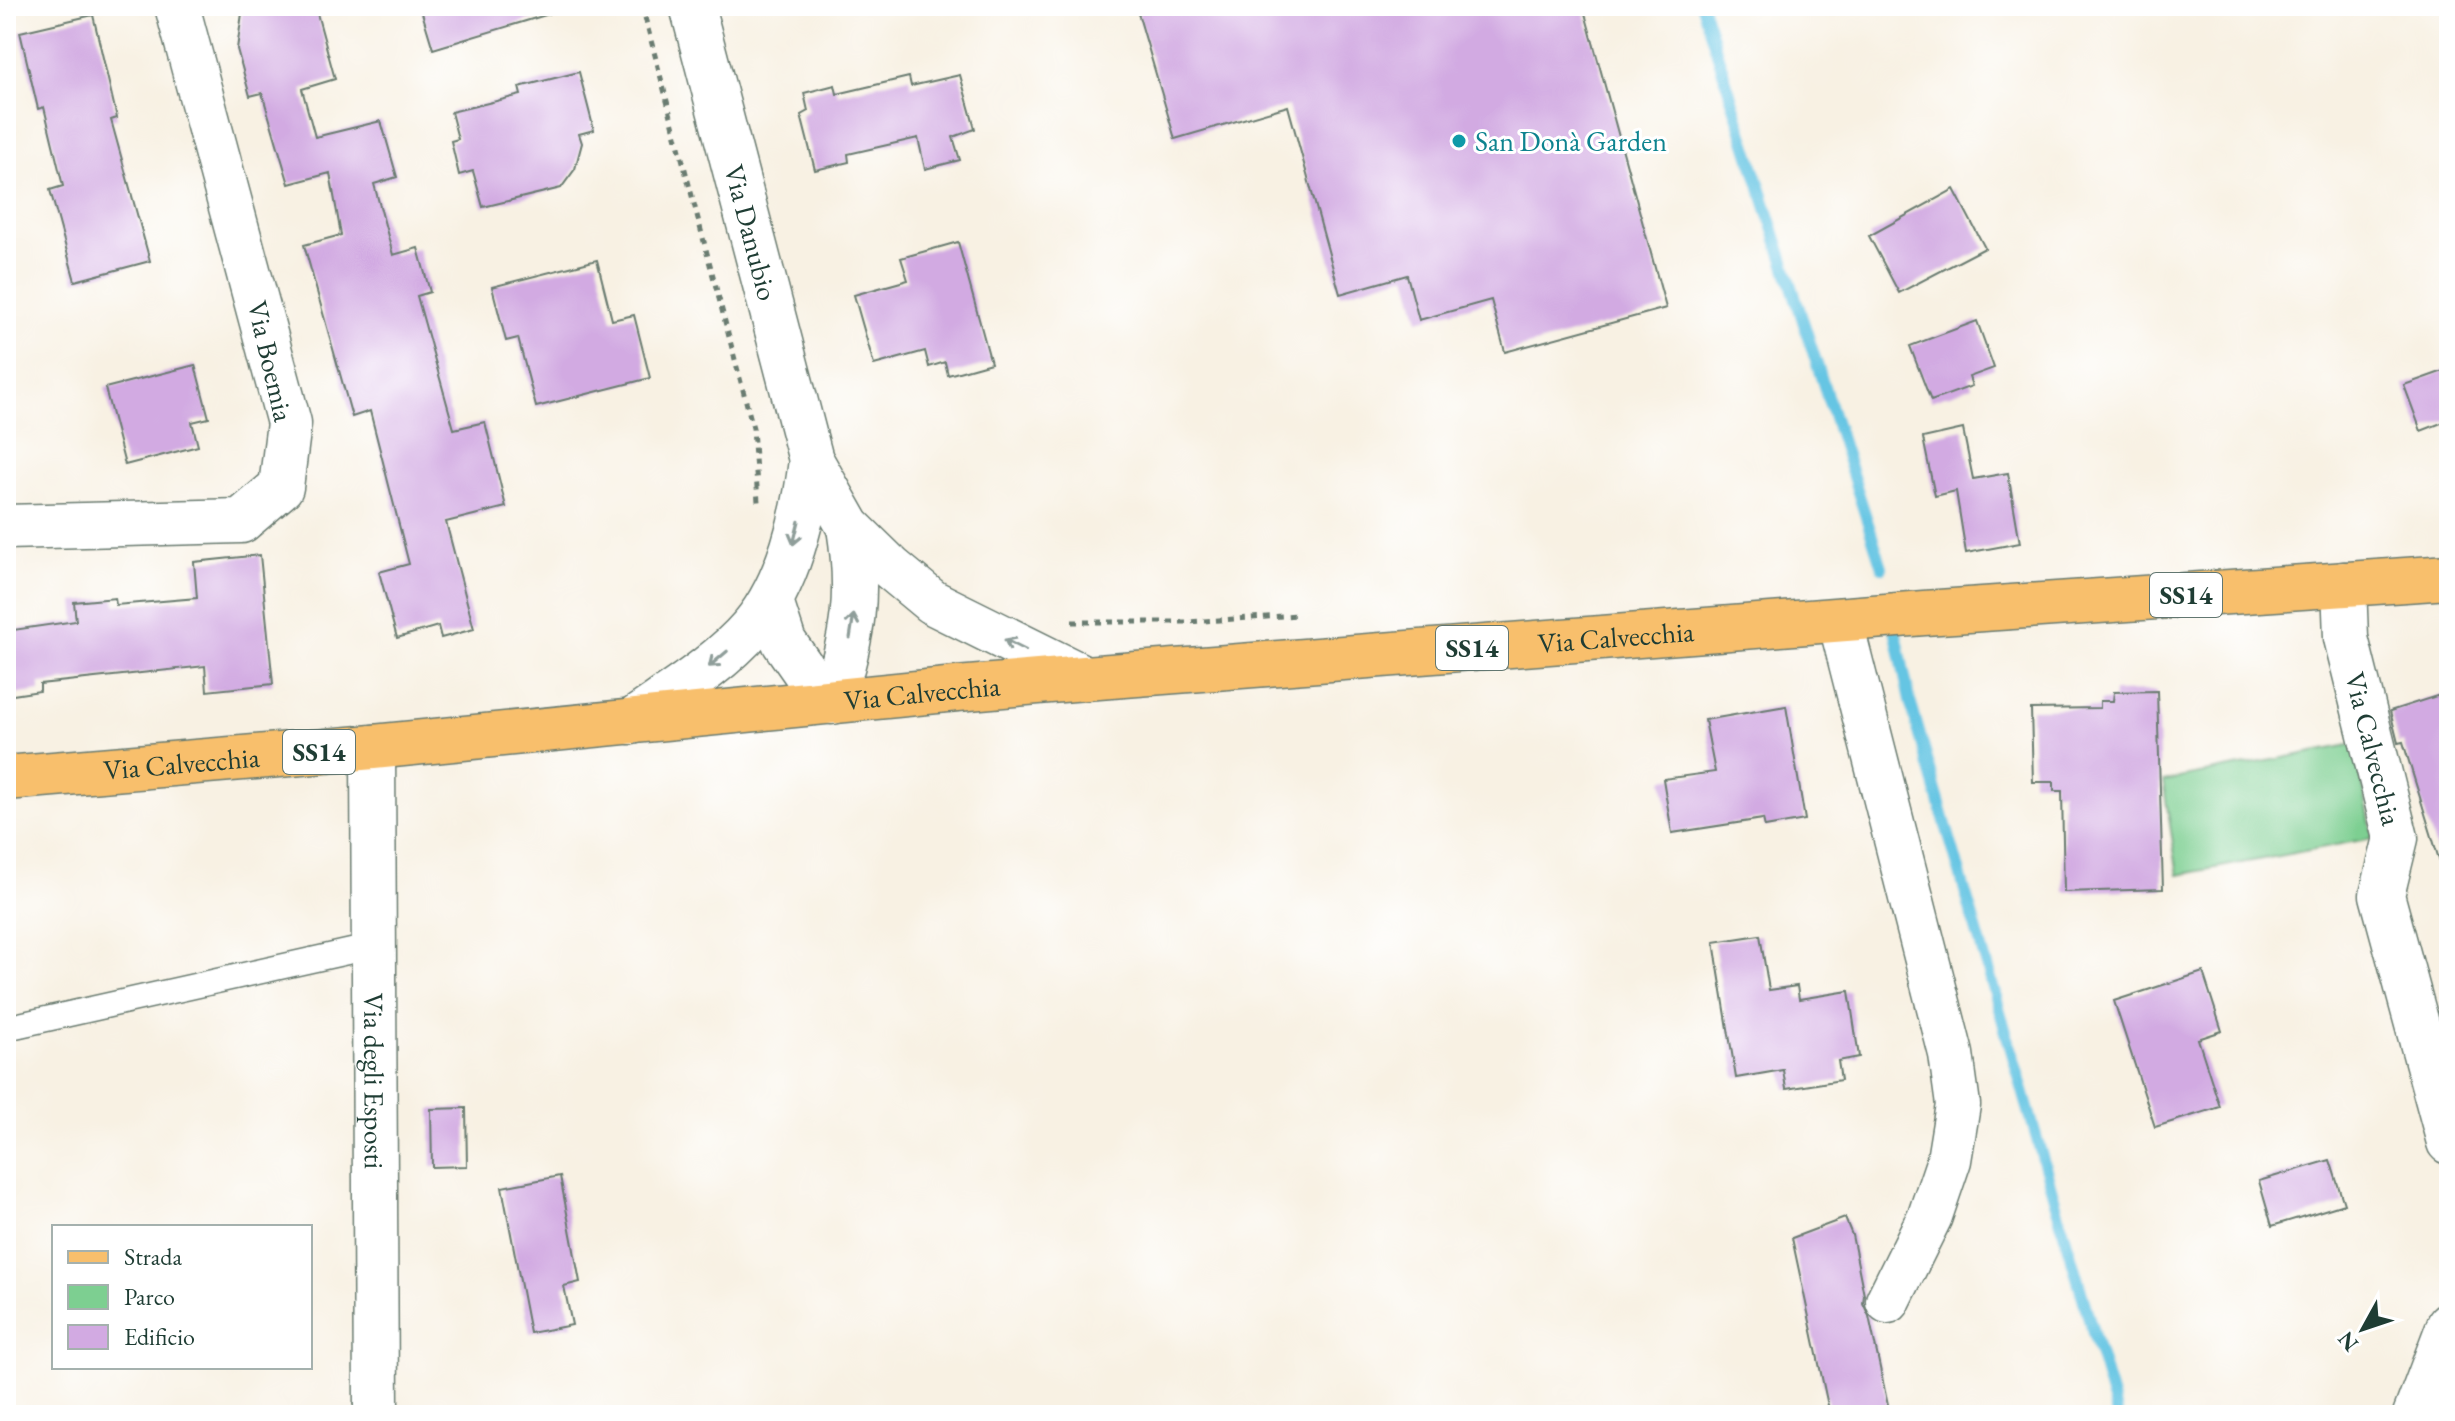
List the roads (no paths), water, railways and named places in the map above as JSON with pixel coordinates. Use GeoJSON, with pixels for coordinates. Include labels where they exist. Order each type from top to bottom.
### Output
{"type":"FeatureCollection","features":[{"type":"Feature","properties":{"kind":"main road","name":"Via Calvecchia"},"geometry":{"type":"LineString","coordinates":[[6,778],[373,747],[1085,678],[1924,613],[2449,577]]}},
{"type":"Feature","properties":{"kind":"street","name":"Via Boemia"},"geometry":{"type":"LineString","coordinates":[[6,527],[241,521],[281,487],[289,423],[177,6]]}},
{"type":"Feature","properties":{"kind":"street","name":"Via Danubio"},"geometry":{"type":"LineString","coordinates":[[692,6],[810,473],[849,527],[932,602],[1085,678]]}},
{"type":"Feature","properties":{"kind":"street","name":"Via Danubio"},"geometry":{"type":"LineString","coordinates":[[631,722],[725,653],[752,628],[771,602],[791,552],[810,473]]}},
{"type":"Feature","properties":{"kind":"street","name":"Via Danubio"},"geometry":{"type":"LineString","coordinates":[[832,702],[847,654],[855,603],[855,563],[849,527]]}},
{"type":"Feature","properties":{"kind":"street","name":"Via Calvecchia"},"geometry":{"type":"LineString","coordinates":[[2344,584],[2346,638],[2396,838],[2382,895],[2449,1142]]}},
{"type":"Feature","properties":{"kind":"street"},"geometry":{"type":"LineString","coordinates":[[771,602],[784,642],[807,675],[832,702]]}},
{"type":"Feature","properties":{"kind":"street"},"geometry":{"type":"LineString","coordinates":[[1849,619],[1951,1054],[1958,1105],[1949,1160],[1930,1216],[1888,1301]]}},
{"type":"Feature","properties":{"kind":"street","name":"Via degli Esposti"},"geometry":{"type":"LineString","coordinates":[[373,747],[376,1415]]}},
{"type":"Feature","properties":{"kind":"street"},"geometry":{"type":"LineString","coordinates":[[2415,1415],[2449,1325]]}},
{"type":"Feature","properties":{"kind":"lane"},"geometry":{"type":"LineString","coordinates":[[6,1028],[374,946]]}},
{"type":"Feature","properties":{"kind":"waterway"},"geometry":{"type":"LineString","coordinates":[[1702,6],[1882,567]]}},
{"type":"Feature","properties":{"kind":"waterway"},"geometry":{"type":"LineString","coordinates":[[1894,624],[1910,701],[2117,1415]]}},
{"type":"Feature","properties":{"kind":"place","name":"San Donà Garden"},"geometry":{"type":"Point","coordinates":[1459,141]}}]}
